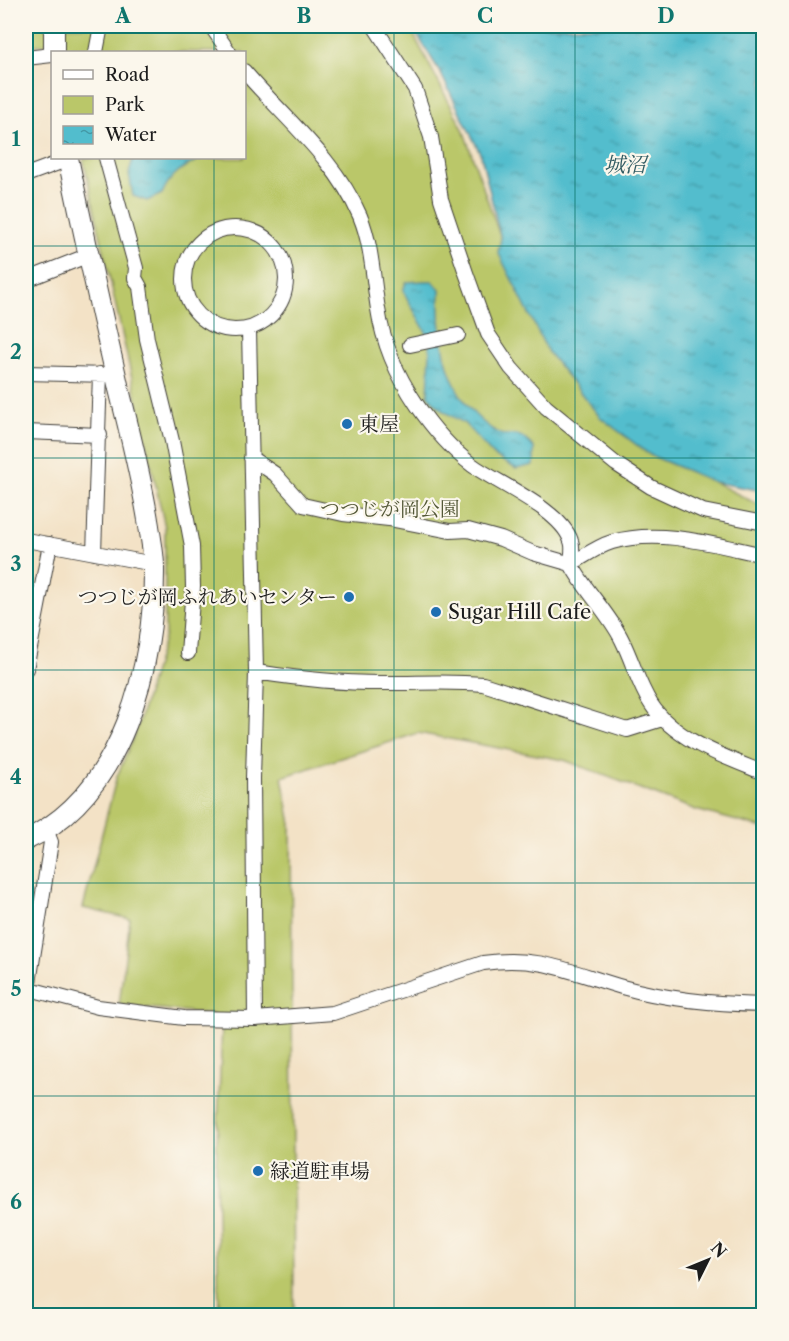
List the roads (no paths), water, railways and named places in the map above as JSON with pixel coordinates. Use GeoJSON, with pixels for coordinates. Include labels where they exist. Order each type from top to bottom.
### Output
{"type":"FeatureCollection","features":[{"type":"Feature","properties":{"kind":"street"},"geometry":{"type":"LineString","coordinates":[[53,51],[54,26]]}},
{"type":"Feature","properties":{"kind":"street"},"geometry":{"type":"LineString","coordinates":[[96,51],[101,26]]}},
{"type":"Feature","properties":{"kind":"street"},"geometry":{"type":"LineString","coordinates":[[211,26],[228,51]]}},
{"type":"Feature","properties":{"kind":"street"},"geometry":{"type":"LineString","coordinates":[[374,26],[415,90],[431,137],[441,199],[466,273],[488,334],[511,369],[546,407],[616,464],[651,487],[703,511],[764,524]]}},
{"type":"Feature","properties":{"kind":"street"},"geometry":{"type":"LineString","coordinates":[[26,58],[51,54]]}},
{"type":"Feature","properties":{"kind":"street"},"geometry":{"type":"LineString","coordinates":[[246,73],[318,151],[348,194],[360,217],[368,246],[378,312],[390,355],[416,404],[439,434],[471,464],[548,514],[566,531],[572,543],[571,564],[584,587],[622,639],[634,674],[662,719],[694,741],[764,773]]}},
{"type":"Feature","properties":{"kind":"street"},"geometry":{"type":"LineString","coordinates":[[26,175],[66,159]]}},
{"type":"Feature","properties":{"kind":"street"},"geometry":{"type":"LineString","coordinates":[[26,840],[46,830],[68,812],[99,777],[127,720],[142,679],[149,651],[154,564],[142,484],[108,375],[89,255],[69,159]]}},
{"type":"Feature","properties":{"kind":"street"},"geometry":{"type":"LineString","coordinates":[[106,159],[136,268],[135,278],[140,287],[147,339],[185,504],[192,546],[193,587],[188,653]]}},
{"type":"Feature","properties":{"kind":"street"},"geometry":{"type":"LineString","coordinates":[[232,228],[250,230],[266,237],[278,250],[285,265],[287,282],[280,304],[263,323],[249,329],[232,331],[216,327],[202,319],[191,306],[185,290],[184,272],[189,255],[200,241],[215,232],[232,228]]}},
{"type":"Feature","properties":{"kind":"street"},"geometry":{"type":"LineString","coordinates":[[26,280],[89,255]]}},
{"type":"Feature","properties":{"kind":"street"},"geometry":{"type":"LineString","coordinates":[[249,329],[256,672],[253,778],[255,1019]]}},
{"type":"Feature","properties":{"kind":"street"},"geometry":{"type":"LineString","coordinates":[[410,345],[458,335]]}},
{"type":"Feature","properties":{"kind":"street"},"geometry":{"type":"LineString","coordinates":[[26,373],[108,375]]}},
{"type":"Feature","properties":{"kind":"street"},"geometry":{"type":"LineString","coordinates":[[94,553],[100,435],[108,375]]}},
{"type":"Feature","properties":{"kind":"street"},"geometry":{"type":"LineString","coordinates":[[26,432],[100,435]]}},
{"type":"Feature","properties":{"kind":"street"},"geometry":{"type":"LineString","coordinates":[[251,458],[275,474],[303,505],[343,514],[388,519],[450,531],[468,530],[571,564],[610,542],[647,536],[675,538],[764,555]]}},
{"type":"Feature","properties":{"kind":"street"},"geometry":{"type":"LineString","coordinates":[[26,540],[154,564]]}},
{"type":"Feature","properties":{"kind":"street"},"geometry":{"type":"LineString","coordinates":[[26,669],[50,544]]}},
{"type":"Feature","properties":{"kind":"street"},"geometry":{"type":"LineString","coordinates":[[256,672],[304,680],[356,683],[460,682],[483,684],[627,730],[647,726],[662,719]]}},
{"type":"Feature","properties":{"kind":"street"},"geometry":{"type":"LineString","coordinates":[[46,830],[51,842],[27,989],[120,1010],[184,1018],[255,1019],[333,1013],[483,963],[506,960],[536,961],[623,987],[690,1001],[764,1005]]}},
{"type":"Feature","properties":{"kind":"water","name":"城沼"},"geometry":{"type":"Polygon","coordinates":[[[412,26],[763,26],[763,491],[714,482],[650,455],[600,417],[548,352],[498,252],[501,239],[481,155],[440,72],[412,26]]]}},
{"type":"Feature","properties":{"kind":"water"},"geometry":{"type":"Polygon","coordinates":[[[133,159],[201,159],[178,172],[169,181],[162,194],[147,201],[133,196],[129,174],[133,159]]]}},
{"type":"Feature","properties":{"kind":"water"},"geometry":{"type":"Polygon","coordinates":[[[433,281],[440,290],[444,351],[457,388],[467,405],[481,420],[500,434],[524,438],[534,448],[534,465],[516,469],[494,456],[464,423],[443,411],[428,396],[430,351],[426,332],[403,291],[406,282],[433,281]]]}},
{"type":"Feature","properties":{"kind":"place","name":"東屋"},"geometry":{"type":"Point","coordinates":[347,424]}},
{"type":"Feature","properties":{"kind":"place","name":"つつじが岡ふれあいセンター"},"geometry":{"type":"Point","coordinates":[349,597]}},
{"type":"Feature","properties":{"kind":"place","name":"Sugar Hill Cafe"},"geometry":{"type":"Point","coordinates":[436,612]}},
{"type":"Feature","properties":{"kind":"place","name":"緑道駐車場"},"geometry":{"type":"Point","coordinates":[258,1171]}},
{"type":"Feature","properties":{"kind":"park label","name":"つつじが岡公園"},"geometry":{"type":"Point","coordinates":[390,509]}}]}
